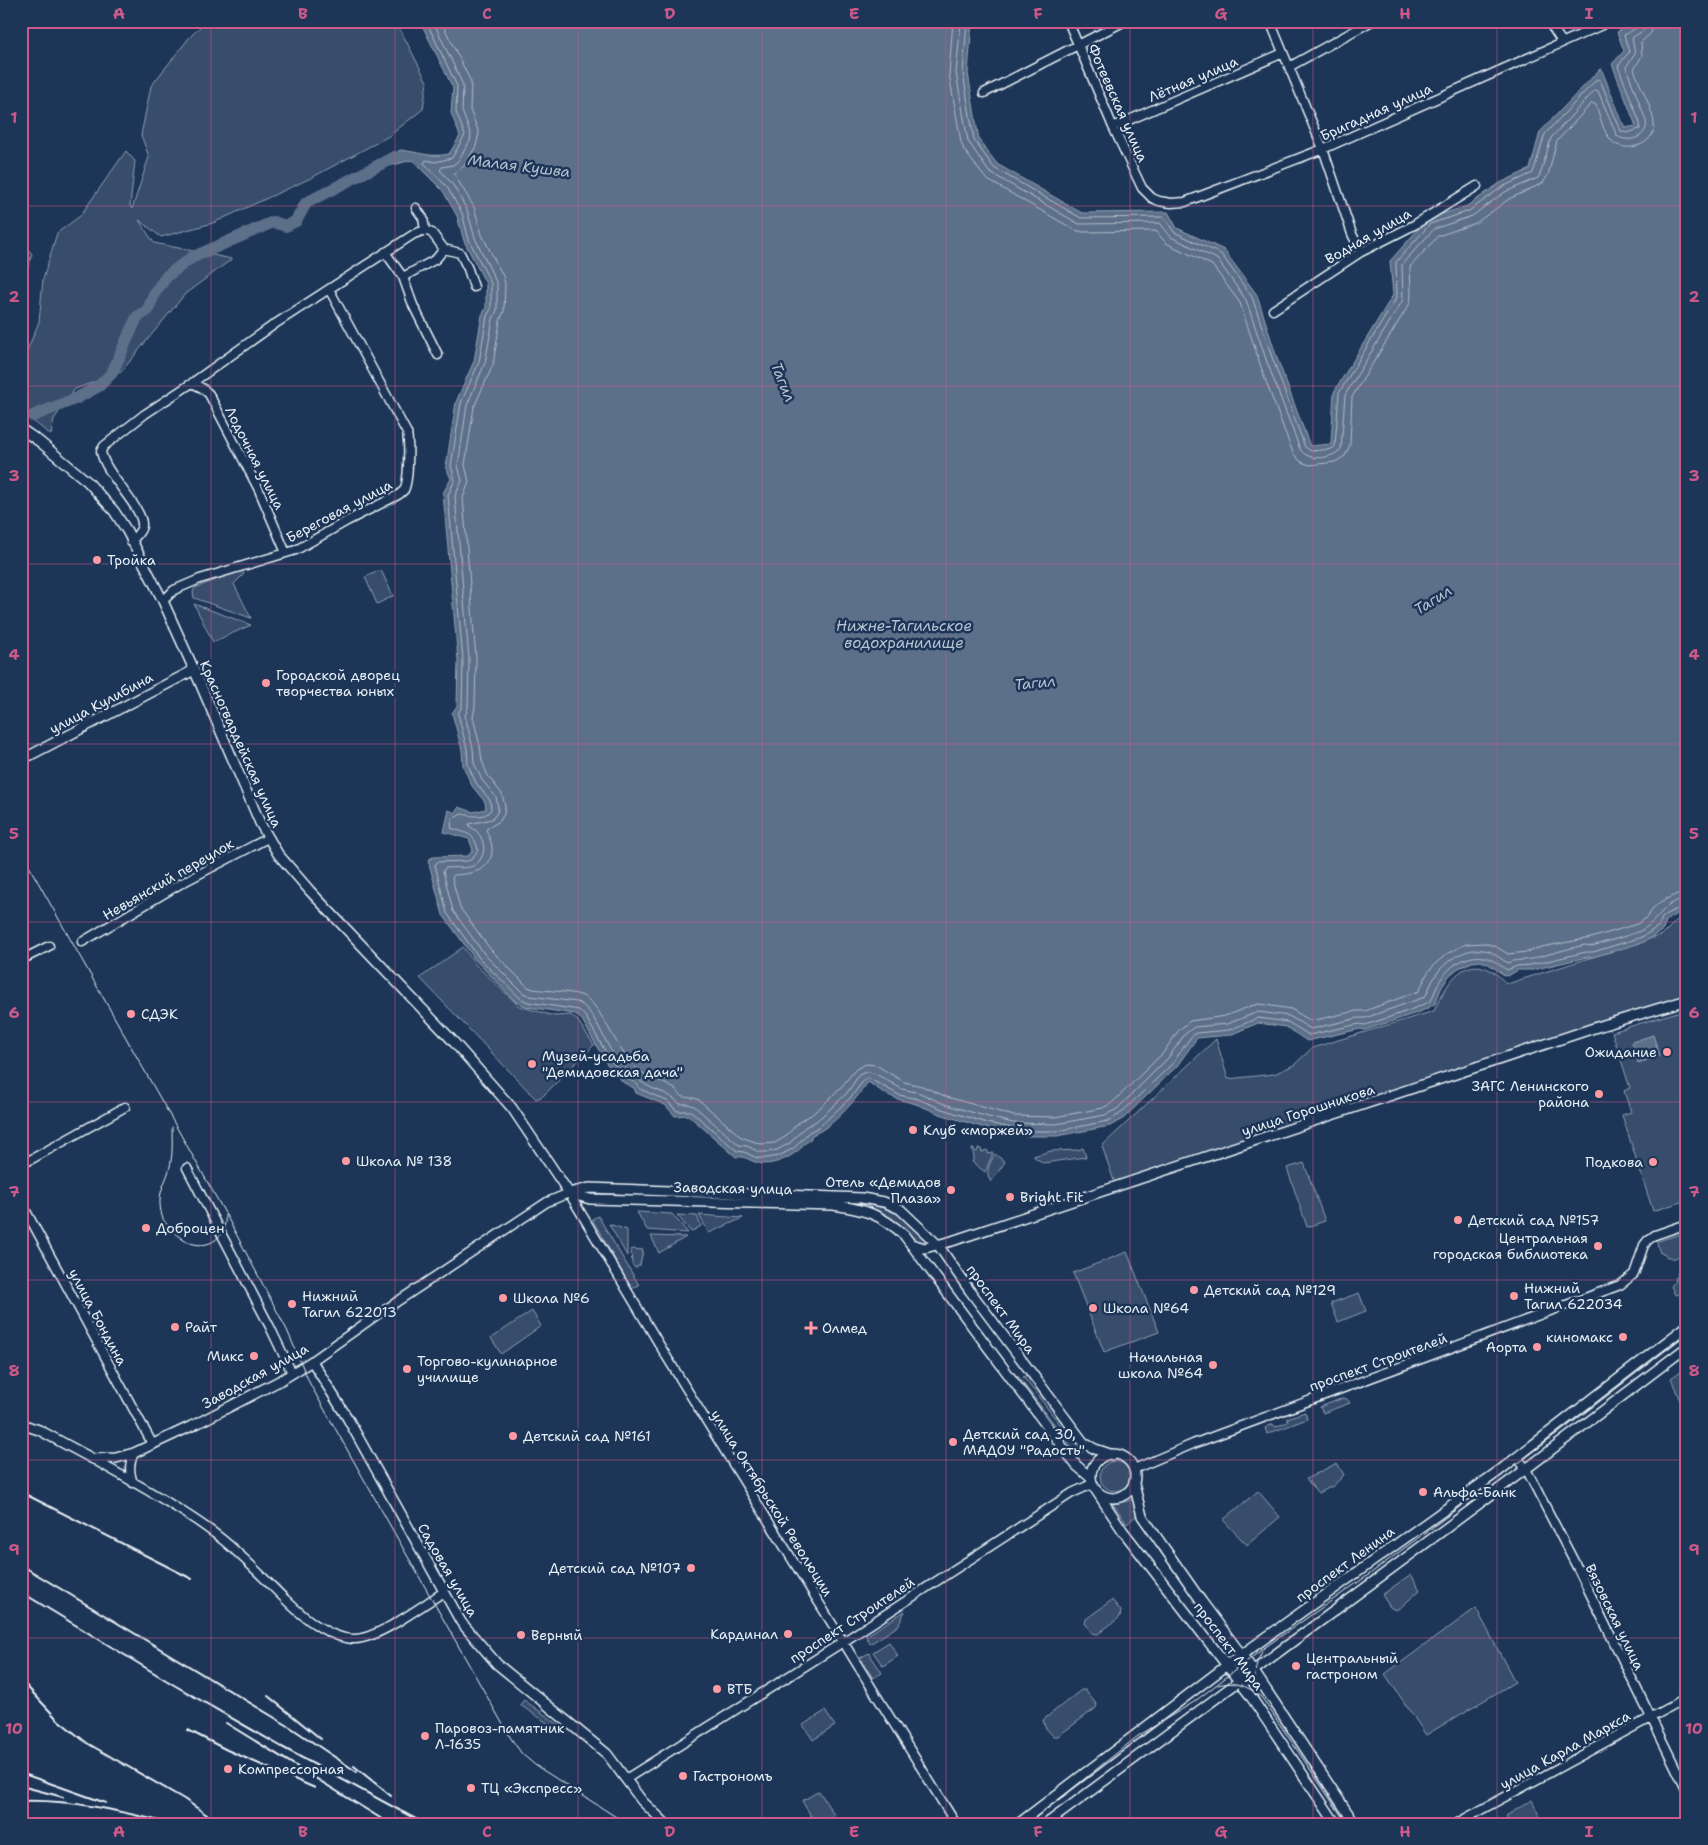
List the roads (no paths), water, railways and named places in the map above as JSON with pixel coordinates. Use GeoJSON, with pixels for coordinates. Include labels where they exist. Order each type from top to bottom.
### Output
{"type":"FeatureCollection","features":[{"type":"Feature","properties":{"kind":"main road","name":"Красногвардейская улица"},"geometry":{"type":"LineString","coordinates":[[21,429],[40,442],[88,482],[114,511],[127,531],[163,601],[260,824],[268,838],[299,879],[452,1040],[522,1122],[569,1193]]}},
{"type":"Feature","properties":{"kind":"main road","name":"улица Кулибина"},"geometry":{"type":"LineString","coordinates":[[21,760],[194,670]]}},
{"type":"Feature","properties":{"kind":"main road","name":"улица Горошникова"},"geometry":{"type":"LineString","coordinates":[[911,1244],[925,1248],[952,1241],[1597,1027],[1687,1000]]}},
{"type":"Feature","properties":{"kind":"main road","name":"Заводская улица"},"geometry":{"type":"LineString","coordinates":[[569,1193],[589,1188],[862,1198],[884,1202]]}},
{"type":"Feature","properties":{"kind":"main road","name":"Заводская улица"},"geometry":{"type":"LineString","coordinates":[[569,1193],[590,1199],[833,1205],[873,1213],[892,1224]]}},
{"type":"Feature","properties":{"kind":"main road","name":"проспект Мира"},"geometry":{"type":"LineString","coordinates":[[884,1202],[906,1213],[938,1244],[970,1291],[1080,1439],[1088,1446],[1113,1454]]}},
{"type":"Feature","properties":{"kind":"main road","name":"проспект Мира"},"geometry":{"type":"LineString","coordinates":[[892,1224],[911,1244],[1076,1466],[1092,1484],[1123,1531],[1239,1681],[1336,1824]]}},
{"type":"Feature","properties":{"kind":"main road","name":"проспект Ленина"},"geometry":{"type":"LineString","coordinates":[[1018,1824],[1241,1654],[1517,1457],[1687,1326]]}},
{"type":"Feature","properties":{"kind":"main road"},"geometry":{"type":"LineString","coordinates":[[1046,1824],[1526,1469],[1687,1347]]}},
{"type":"Feature","properties":{"kind":"main road","name":"Заводская улица"},"geometry":{"type":"LineString","coordinates":[[93,1459],[116,1458],[153,1445],[235,1404],[312,1360]]}},
{"type":"Feature","properties":{"kind":"main road","name":"Садовая улица"},"geometry":{"type":"LineString","coordinates":[[312,1360],[348,1419],[461,1622],[497,1664],[607,1754],[642,1801],[666,1824]]}},
{"type":"Feature","properties":{"kind":"main road"},"geometry":{"type":"LineString","coordinates":[[21,1424],[39,1430],[93,1459]]}},
{"type":"Feature","properties":{"kind":"main road"},"geometry":{"type":"LineString","coordinates":[[1113,1454],[1129,1462],[1136,1474],[1134,1484],[1130,1490],[1116,1497],[1101,1494],[1092,1484],[1091,1469],[1098,1459],[1113,1454]]}},
{"type":"Feature","properties":{"kind":"main road","name":"проспект Мира"},"geometry":{"type":"LineString","coordinates":[[1134,1484],[1142,1516],[1202,1602],[1253,1670],[1355,1824]]}},
{"type":"Feature","properties":{"kind":"street","name":"Фотеевская улица"},"geometry":{"type":"LineString","coordinates":[[1068,21],[1113,127],[1146,194]]}},
{"type":"Feature","properties":{"kind":"street"},"geometry":{"type":"LineString","coordinates":[[984,93],[1125,21]]}},
{"type":"Feature","properties":{"kind":"street"},"geometry":{"type":"LineString","coordinates":[[1270,21],[1323,149],[1353,238],[1361,252]]}},
{"type":"Feature","properties":{"kind":"street"},"geometry":{"type":"LineString","coordinates":[[1289,67],[1372,21]]}},
{"type":"Feature","properties":{"kind":"street"},"geometry":{"type":"LineString","coordinates":[[1548,21],[1562,42]]}},
{"type":"Feature","properties":{"kind":"street","name":"Бригадная улица"},"geometry":{"type":"LineString","coordinates":[[1146,194],[1159,201],[1185,202],[1323,149],[1611,21]]}},
{"type":"Feature","properties":{"kind":"street","name":"Лётная улица"},"geometry":{"type":"LineString","coordinates":[[1113,127],[1283,53]]}},
{"type":"Feature","properties":{"kind":"street","name":"Водная улица"},"geometry":{"type":"LineString","coordinates":[[1273,310],[1361,252],[1414,225],[1477,186]]}},
{"type":"Feature","properties":{"kind":"street"},"geometry":{"type":"LineString","coordinates":[[416,208],[423,218],[425,230]]}},
{"type":"Feature","properties":{"kind":"street"},"geometry":{"type":"LineString","coordinates":[[132,542],[140,530],[141,520],[109,470],[101,451],[109,441],[145,414],[192,384],[275,324],[414,234],[425,230],[432,233],[444,249],[460,253],[474,287]]}},
{"type":"Feature","properties":{"kind":"street"},"geometry":{"type":"LineString","coordinates":[[402,277],[436,259],[444,249]]}},
{"type":"Feature","properties":{"kind":"street"},"geometry":{"type":"LineString","coordinates":[[385,252],[402,277],[413,306],[438,354]]}},
{"type":"Feature","properties":{"kind":"street","name":"Береговая улица"},"geometry":{"type":"LineString","coordinates":[[163,601],[174,590],[200,579],[241,565],[286,554],[307,545],[404,490],[409,446],[407,433],[328,289]]}},
{"type":"Feature","properties":{"kind":"street","name":"Лодочная улица"},"geometry":{"type":"LineString","coordinates":[[192,384],[206,391],[213,402],[259,490],[286,554]]}},
{"type":"Feature","properties":{"kind":"street","name":"Невьянский переулок"},"geometry":{"type":"LineString","coordinates":[[82,942],[180,884],[268,838]]}},
{"type":"Feature","properties":{"kind":"street"},"geometry":{"type":"LineString","coordinates":[[21,960],[49,946]]}},
{"type":"Feature","properties":{"kind":"street"},"geometry":{"type":"LineString","coordinates":[[21,1165],[125,1107]]}},
{"type":"Feature","properties":{"kind":"street"},"geometry":{"type":"LineString","coordinates":[[187,1168],[292,1373]]}},
{"type":"Feature","properties":{"kind":"street","name":"Заводская улица"},"geometry":{"type":"LineString","coordinates":[[312,1360],[547,1202],[569,1193]]}},
{"type":"Feature","properties":{"kind":"street","name":"улица Октябрьской Революции"},"geometry":{"type":"LineString","coordinates":[[569,1193],[668,1359],[956,1824]]}},
{"type":"Feature","properties":{"kind":"street","name":"улица Бондина"},"geometry":{"type":"LineString","coordinates":[[21,1202],[153,1445]]}},
{"type":"Feature","properties":{"kind":"street","name":"проспект Строителей"},"geometry":{"type":"LineString","coordinates":[[1134,1469],[1193,1444],[1620,1285],[1631,1278],[1644,1245],[1648,1240],[1655,1235],[1687,1224]]}},
{"type":"Feature","properties":{"kind":"street"},"geometry":{"type":"LineString","coordinates":[[133,1483],[129,1464],[134,1453]]}},
{"type":"Feature","properties":{"kind":"street","name":"Вязовская улица"},"geometry":{"type":"LineString","coordinates":[[1517,1457],[1526,1469],[1579,1571],[1687,1791]]}},
{"type":"Feature","properties":{"kind":"street"},"geometry":{"type":"LineString","coordinates":[[93,1459],[214,1533],[248,1562],[298,1612],[322,1628],[347,1638],[354,1639],[370,1636],[444,1592]]}},
{"type":"Feature","properties":{"kind":"street","name":"проспект Строителей"},"geometry":{"type":"LineString","coordinates":[[626,1779],[843,1642],[1072,1493],[1092,1484]]}},
{"type":"Feature","properties":{"kind":"street","name":"улица Карла Маркса"},"geometry":{"type":"LineString","coordinates":[[1456,1824],[1687,1698]]}},
{"type":"Feature","properties":{"kind":"water","name":"Нижне-Тагильское водохранилище"},"geometry":{"type":"Polygon","coordinates":[[[420,21],[972,21],[968,73],[979,140],[997,164],[1082,213],[1168,212],[1177,228],[1224,250],[1257,295],[1277,358],[1310,446],[1331,444],[1334,392],[1393,295],[1390,261],[1427,219],[1467,206],[1500,183],[1530,169],[1540,132],[1601,68],[1625,128],[1636,126],[1612,64],[1624,51],[1617,32],[1639,21],[1687,21],[1687,909],[1671,917],[1666,921],[1663,930],[1644,942],[1593,957],[1532,970],[1518,970],[1508,976],[1487,963],[1480,961],[1472,962],[1457,969],[1449,976],[1435,1004],[1420,1012],[1365,1030],[1360,1029],[1307,1041],[1286,1027],[1258,1023],[1230,1035],[1197,1038],[1177,1066],[1124,1118],[1110,1126],[1057,1136],[1028,1136],[985,1128],[897,1099],[868,1082],[836,1120],[812,1135],[810,1140],[797,1151],[780,1161],[761,1164],[743,1157],[736,1157],[688,1115],[675,1116],[665,1105],[636,1093],[634,1088],[624,1083],[606,1063],[582,1020],[575,1014],[527,1007],[516,1002],[477,962],[443,915],[428,860],[433,857],[468,856],[473,850],[469,839],[444,832],[449,810],[455,813],[459,807],[473,812],[486,809],[485,802],[472,786],[463,766],[462,750],[452,713],[457,706],[458,660],[443,493],[451,479],[446,467],[456,402],[474,361],[482,315],[486,308],[486,284],[464,241],[457,216],[443,191],[412,160],[389,166],[361,179],[400,150],[430,155],[449,154],[460,136],[451,113],[453,88],[420,21]]]}},
{"type":"Feature","properties":{"kind":"water"},"geometry":{"type":"Polygon","coordinates":[[[1653,1035],[1660,1056],[1638,1063],[1632,1042],[1653,1035]]]}},
{"type":"Feature","properties":{"kind":"waterway","name":"Малая Кушва"},"geometry":{"type":"LineString","coordinates":[[33,416],[77,398],[99,386],[112,373],[137,317],[148,310],[155,292],[167,276],[191,258],[273,222],[286,226],[296,221],[306,203],[394,157]]}},
{"type":"Feature","properties":{"kind":"tram line"},"geometry":{"type":"LineString","coordinates":[[21,852],[225,1213],[287,1330],[310,1384],[510,1737],[522,1754],[535,1765],[627,1824]]}},
{"type":"Feature","properties":{"kind":"tram line"},"geometry":{"type":"LineString","coordinates":[[172,1127],[171,1161],[160,1200],[163,1219],[183,1240],[203,1245],[220,1236],[225,1223],[225,1215]]}},
{"type":"Feature","properties":{"kind":"tram line"},"geometry":{"type":"LineString","coordinates":[[1028,1824],[1138,1736],[1194,1702],[1264,1648],[1367,1576],[1560,1432],[1687,1334]]}},
{"type":"Feature","properties":{"kind":"tram line"},"geometry":{"type":"LineString","coordinates":[[1258,1698],[1255,1675],[1257,1663],[1262,1652]]}},
{"type":"Feature","properties":{"kind":"tram line"},"geometry":{"type":"LineString","coordinates":[[1218,1685],[1230,1683],[1242,1685],[1262,1698],[1347,1824]]}},
{"type":"Feature","properties":{"kind":"railway"},"geometry":{"type":"LineString","coordinates":[[21,1492],[192,1579]]}},
{"type":"Feature","properties":{"kind":"railway"},"geometry":{"type":"LineString","coordinates":[[21,1565],[290,1727],[357,1772]]}},
{"type":"Feature","properties":{"kind":"railway"},"geometry":{"type":"LineString","coordinates":[[21,1592],[174,1685],[282,1747],[425,1824]]}},
{"type":"Feature","properties":{"kind":"railway"},"geometry":{"type":"LineString","coordinates":[[21,1680],[58,1720],[87,1743],[184,1799],[220,1824]]}},
{"type":"Feature","properties":{"kind":"railway"},"geometry":{"type":"LineString","coordinates":[[268,1696],[321,1739]]}},
{"type":"Feature","properties":{"kind":"railway"},"geometry":{"type":"LineString","coordinates":[[226,1723],[390,1824]]}},
{"type":"Feature","properties":{"kind":"railway"},"geometry":{"type":"LineString","coordinates":[[188,1730],[227,1750],[315,1788]]}},
{"type":"Feature","properties":{"kind":"railway"},"geometry":{"type":"LineString","coordinates":[[354,1766],[391,1796]]}},
{"type":"Feature","properties":{"kind":"railway"},"geometry":{"type":"LineString","coordinates":[[21,1773],[106,1803]]}},
{"type":"Feature","properties":{"kind":"railway"},"geometry":{"type":"LineString","coordinates":[[21,1786],[63,1797]]}},
{"type":"Feature","properties":{"kind":"railway"},"geometry":{"type":"LineString","coordinates":[[21,1801],[78,1804],[172,1824]]}},
{"type":"Feature","properties":{"kind":"place","name":"Тройка"},"geometry":{"type":"Point","coordinates":[97,560]}},
{"type":"Feature","properties":{"kind":"place","name":"Городской дворец творчества юных"},"geometry":{"type":"Point","coordinates":[266,683]}},
{"type":"Feature","properties":{"kind":"place","name":"СДЭК"},"geometry":{"type":"Point","coordinates":[131,1014]}},
{"type":"Feature","properties":{"kind":"place","name":"Ожидание"},"geometry":{"type":"Point","coordinates":[1667,1052]}},
{"type":"Feature","properties":{"kind":"place","name":"Музей-усадьба \"Демидовская дача\""},"geometry":{"type":"Point","coordinates":[532,1064]}},
{"type":"Feature","properties":{"kind":"place","name":"ЗАГС Ленинского района"},"geometry":{"type":"Point","coordinates":[1599,1094]}},
{"type":"Feature","properties":{"kind":"place","name":"Клуб «моржей»"},"geometry":{"type":"Point","coordinates":[913,1130]}},
{"type":"Feature","properties":{"kind":"place","name":"Школа № 138"},"geometry":{"type":"Point","coordinates":[346,1161]}},
{"type":"Feature","properties":{"kind":"place","name":"Подкова"},"geometry":{"type":"Point","coordinates":[1653,1162]}},
{"type":"Feature","properties":{"kind":"place","name":"Отель «Демидов Плаза»"},"geometry":{"type":"Point","coordinates":[951,1190]}},
{"type":"Feature","properties":{"kind":"place","name":"Bright Fit"},"geometry":{"type":"Point","coordinates":[1010,1197]}},
{"type":"Feature","properties":{"kind":"place","name":"Детский сад №157"},"geometry":{"type":"Point","coordinates":[1458,1220]}},
{"type":"Feature","properties":{"kind":"place","name":"Доброцен"},"geometry":{"type":"Point","coordinates":[146,1228]}},
{"type":"Feature","properties":{"kind":"place","name":"Центральная городская библиотека"},"geometry":{"type":"Point","coordinates":[1598,1246]}},
{"type":"Feature","properties":{"kind":"place","name":"Детский сад №129"},"geometry":{"type":"Point","coordinates":[1194,1290]}},
{"type":"Feature","properties":{"kind":"place","name":"Нижний Тагил 622034"},"geometry":{"type":"Point","coordinates":[1514,1296]}},
{"type":"Feature","properties":{"kind":"place","name":"Школа №6"},"geometry":{"type":"Point","coordinates":[503,1298]}},
{"type":"Feature","properties":{"kind":"place","name":"Нижний Тагил 622013"},"geometry":{"type":"Point","coordinates":[292,1304]}},
{"type":"Feature","properties":{"kind":"place","name":"Школа №64"},"geometry":{"type":"Point","coordinates":[1093,1308]}},
{"type":"Feature","properties":{"kind":"place","name":"Райт"},"geometry":{"type":"Point","coordinates":[175,1327]}},
{"type":"Feature","properties":{"kind":"place","name":"Олмед"},"geometry":{"type":"Point","coordinates":[811,1328]}},
{"type":"Feature","properties":{"kind":"place","name":"киномакс"},"geometry":{"type":"Point","coordinates":[1623,1337]}},
{"type":"Feature","properties":{"kind":"place","name":"Аорта"},"geometry":{"type":"Point","coordinates":[1537,1347]}},
{"type":"Feature","properties":{"kind":"place","name":"Микс"},"geometry":{"type":"Point","coordinates":[254,1356]}},
{"type":"Feature","properties":{"kind":"place","name":"Начальная школа №64"},"geometry":{"type":"Point","coordinates":[1213,1365]}},
{"type":"Feature","properties":{"kind":"place","name":"Торгово-кулинарное училище"},"geometry":{"type":"Point","coordinates":[407,1369]}},
{"type":"Feature","properties":{"kind":"place","name":"Детский сад №161"},"geometry":{"type":"Point","coordinates":[513,1436]}},
{"type":"Feature","properties":{"kind":"place","name":"Детский сад 30, МАДОУ \"Радость\""},"geometry":{"type":"Point","coordinates":[953,1442]}},
{"type":"Feature","properties":{"kind":"place","name":"Альфа-Банк"},"geometry":{"type":"Point","coordinates":[1423,1492]}},
{"type":"Feature","properties":{"kind":"place","name":"Детский сад №107"},"geometry":{"type":"Point","coordinates":[691,1568]}},
{"type":"Feature","properties":{"kind":"place","name":"Кардинал"},"geometry":{"type":"Point","coordinates":[788,1634]}},
{"type":"Feature","properties":{"kind":"place","name":"Верный"},"geometry":{"type":"Point","coordinates":[521,1635]}},
{"type":"Feature","properties":{"kind":"place","name":"Центральный гастроном"},"geometry":{"type":"Point","coordinates":[1296,1666]}},
{"type":"Feature","properties":{"kind":"place","name":"ВТБ"},"geometry":{"type":"Point","coordinates":[717,1689]}},
{"type":"Feature","properties":{"kind":"place","name":"Паровоз-памятник Л-1635"},"geometry":{"type":"Point","coordinates":[425,1736]}},
{"type":"Feature","properties":{"kind":"place","name":"Компрессорная"},"geometry":{"type":"Point","coordinates":[228,1769]}},
{"type":"Feature","properties":{"kind":"place","name":"Гастрономъ"},"geometry":{"type":"Point","coordinates":[683,1776]}},
{"type":"Feature","properties":{"kind":"place","name":"ТЦ «Экспресс»"},"geometry":{"type":"Point","coordinates":[471,1788]}},
{"type":"Feature","properties":{"kind":"water label","name":"Тагил"},"geometry":{"type":"Point","coordinates":[783,382]}},
{"type":"Feature","properties":{"kind":"water label","name":"Тагил"},"geometry":{"type":"Point","coordinates":[1433,600]}},
{"type":"Feature","properties":{"kind":"water label","name":"Тагил"},"geometry":{"type":"Point","coordinates":[1035,683]}}]}
